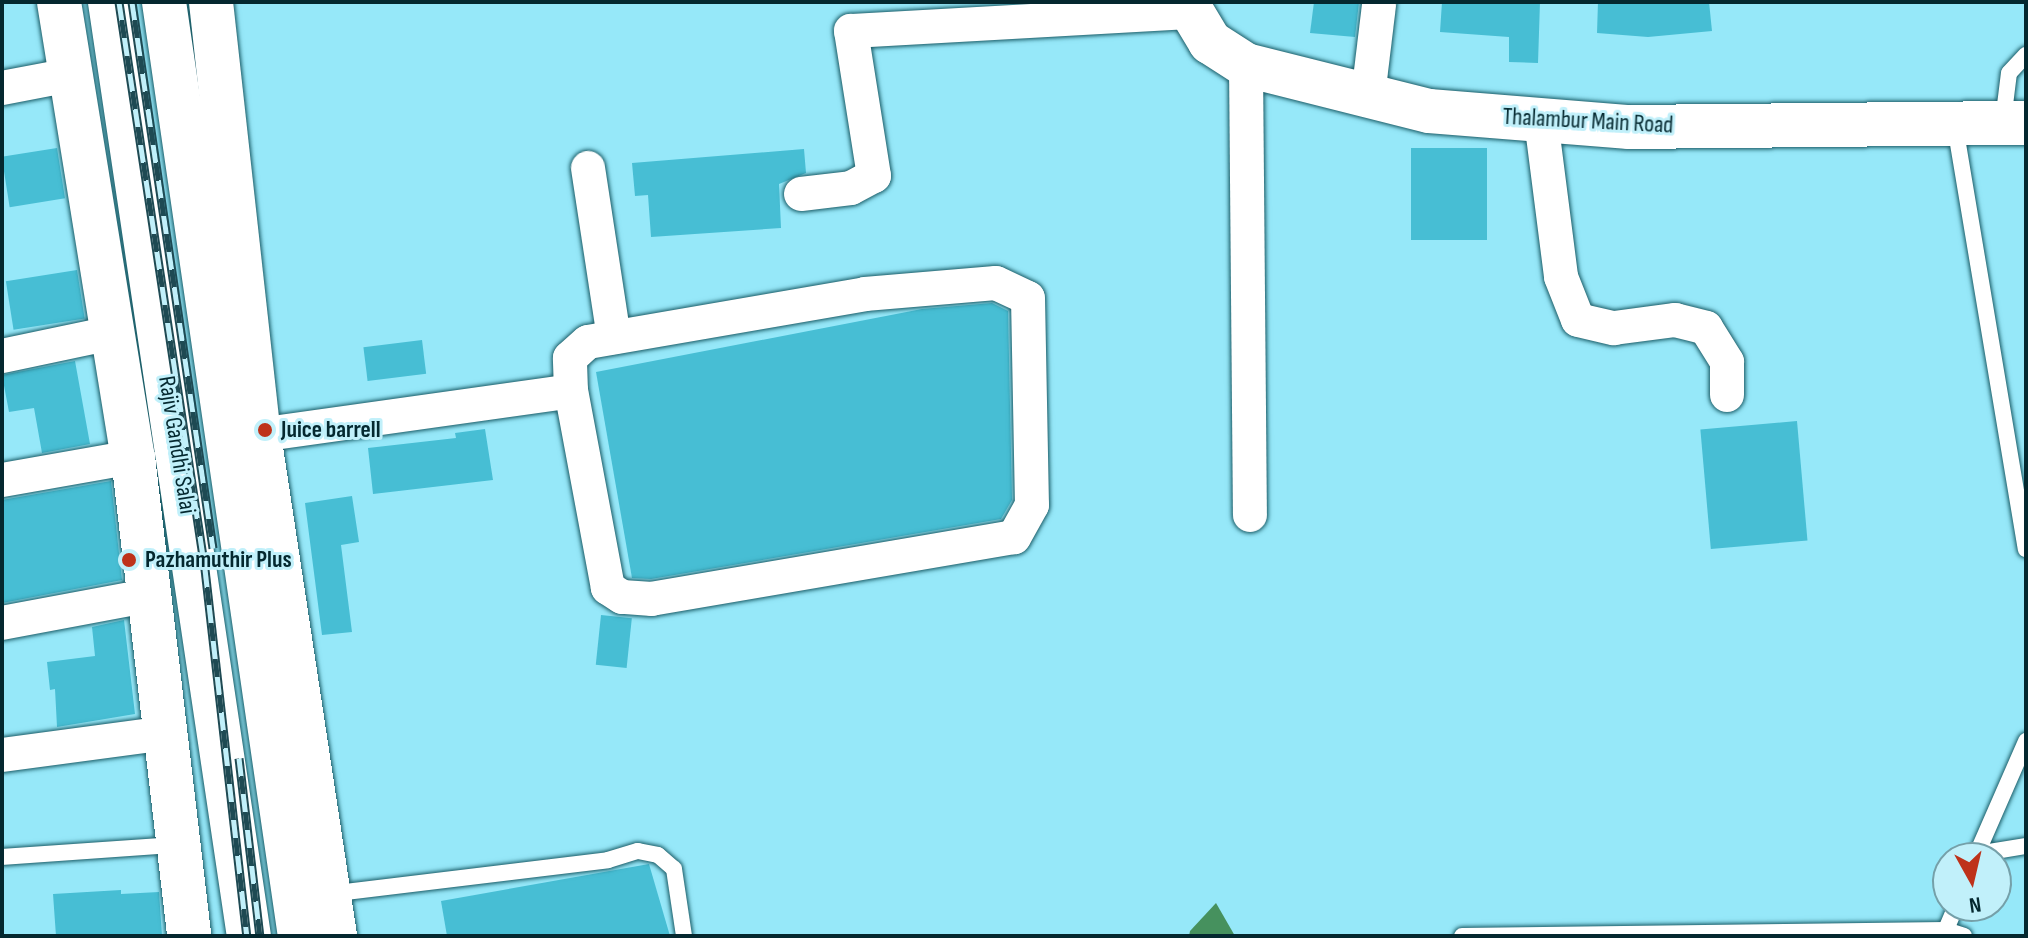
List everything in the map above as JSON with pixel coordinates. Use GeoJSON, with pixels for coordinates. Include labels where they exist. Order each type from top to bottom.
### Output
{"type":"FeatureCollection","features":[{"type":"Feature","properties":{"kind":"street"},"geometry":{"type":"LineString","coordinates":[[59,2],[116,332],[151,595],[189,936]]}},
{"type":"Feature","properties":{"kind":"street","name":"Rajiv Gandhi Salai"},"geometry":{"type":"LineString","coordinates":[[110,2],[249,936]]}},
{"type":"Feature","properties":{"kind":"street"},"geometry":{"type":"LineString","coordinates":[[164,2],[300,936]]}},
{"type":"Feature","properties":{"kind":"street"},"geometry":{"type":"LineString","coordinates":[[211,2],[259,435],[332,915]]}},
{"type":"Feature","properties":{"kind":"street"},"geometry":{"type":"LineString","coordinates":[[1368,96],[1379,5]]}},
{"type":"Feature","properties":{"kind":"street"},"geometry":{"type":"LineString","coordinates":[[801,194],[851,188],[874,176],[849,16],[1188,7]]}},
{"type":"Feature","properties":{"kind":"street","name":"Thalambur Main Road"},"geometry":{"type":"LineString","coordinates":[[1188,7],[1210,42],[1246,65],[1429,111],[1629,127],[1954,120],[2015,123]]}},
{"type":"Feature","properties":{"kind":"street"},"geometry":{"type":"LineString","coordinates":[[1246,65],[1250,515]]}},
{"type":"Feature","properties":{"kind":"street"},"geometry":{"type":"LineString","coordinates":[[2,88],[70,75]]}},
{"type":"Feature","properties":{"kind":"street"},"geometry":{"type":"LineString","coordinates":[[1541,120],[1561,277],[1578,320],[1614,328],[1675,320],[1706,328],[1727,362],[1727,395]]}},
{"type":"Feature","properties":{"kind":"street"},"geometry":{"type":"LineString","coordinates":[[588,168],[614,337]]}},
{"type":"Feature","properties":{"kind":"street"},"geometry":{"type":"LineString","coordinates":[[996,283],[1020,290],[1028,298],[1032,505],[1025,524],[1014,537],[652,599],[622,597],[608,588],[571,391],[570,358],[588,342],[865,294],[996,283]]}},
{"type":"Feature","properties":{"kind":"street"},"geometry":{"type":"LineString","coordinates":[[2,356],[116,332]]}},
{"type":"Feature","properties":{"kind":"street"},"geometry":{"type":"LineString","coordinates":[[259,435],[571,391]]}},
{"type":"Feature","properties":{"kind":"street"},"geometry":{"type":"LineString","coordinates":[[2,480],[133,457]]}},
{"type":"Feature","properties":{"kind":"street"},"geometry":{"type":"LineString","coordinates":[[2,623],[151,595]]}},
{"type":"Feature","properties":{"kind":"street"},"geometry":{"type":"LineString","coordinates":[[2,755],[166,733]]}},
{"type":"Feature","properties":{"kind":"lane"},"geometry":{"type":"LineString","coordinates":[[2015,123],[2009,73],[2026,55]]}},
{"type":"Feature","properties":{"kind":"lane"},"geometry":{"type":"LineString","coordinates":[[1954,120],[2026,549]]}},
{"type":"Feature","properties":{"kind":"lane"},"geometry":{"type":"LineString","coordinates":[[1982,842],[2026,741]]}},
{"type":"Feature","properties":{"kind":"lane"},"geometry":{"type":"LineString","coordinates":[[2,857],[177,845]]}},
{"type":"Feature","properties":{"kind":"lane"},"geometry":{"type":"LineString","coordinates":[[332,915],[608,860],[638,851],[658,855],[674,869],[684,936]]}},
{"type":"Feature","properties":{"kind":"lane"},"geometry":{"type":"LineString","coordinates":[[1462,936],[1946,933],[1964,936]]}},
{"type":"Feature","properties":{"kind":"shaded area"},"geometry":{"type":"Polygon","coordinates":[[[1216,903],[1235,936],[1189,936],[1190,931],[1216,903]]]}},
{"type":"Feature","properties":{"kind":"building"},"geometry":{"type":"Polygon","coordinates":[[[1314,2],[1359,2],[1355,37],[1310,33],[1314,2]]]}},
{"type":"Feature","properties":{"kind":"building"},"geometry":{"type":"Polygon","coordinates":[[[1442,2],[1540,2],[1538,63],[1509,62],[1509,37],[1440,32],[1442,2]]]}},
{"type":"Feature","properties":{"kind":"building"},"geometry":{"type":"Polygon","coordinates":[[[1598,2],[1709,2],[1712,31],[1648,37],[1597,33],[1598,2]]]}},
{"type":"Feature","properties":{"kind":"building"},"geometry":{"type":"Polygon","coordinates":[[[57,148],[65,198],[10,207],[2,157],[57,148]]]}},
{"type":"Feature","properties":{"kind":"building"},"geometry":{"type":"Polygon","coordinates":[[[1411,148],[1487,148],[1487,240],[1411,240],[1411,148]]]}},
{"type":"Feature","properties":{"kind":"building"},"geometry":{"type":"Polygon","coordinates":[[[804,149],[806,173],[779,184],[781,228],[651,237],[648,195],[635,196],[632,163],[804,149]]]}},
{"type":"Feature","properties":{"kind":"building"},"geometry":{"type":"Polygon","coordinates":[[[77,270],[85,318],[14,330],[6,281],[77,270]]]}},
{"type":"Feature","properties":{"kind":"building"},"geometry":{"type":"Polygon","coordinates":[[[992,303],[1008,311],[1012,500],[1001,519],[651,579],[632,578],[596,372],[922,309],[992,303]]]}},
{"type":"Feature","properties":{"kind":"building"},"geometry":{"type":"Polygon","coordinates":[[[422,340],[426,374],[368,381],[363,347],[422,340]]]}},
{"type":"Feature","properties":{"kind":"building"},"geometry":{"type":"Polygon","coordinates":[[[75,361],[90,444],[42,453],[34,408],[9,412],[2,375],[75,361]]]}},
{"type":"Feature","properties":{"kind":"building"},"geometry":{"type":"Polygon","coordinates":[[[1797,421],[1807,541],[1711,549],[1700,429],[1797,421]]]}},
{"type":"Feature","properties":{"kind":"building"},"geometry":{"type":"Polygon","coordinates":[[[485,429],[493,480],[373,494],[368,448],[456,438],[455,433],[485,429]]]}},
{"type":"Feature","properties":{"kind":"building"},"geometry":{"type":"Polygon","coordinates":[[[111,481],[122,580],[2,603],[2,500],[111,481]]]}},
{"type":"Feature","properties":{"kind":"building"},"geometry":{"type":"Polygon","coordinates":[[[352,496],[359,542],[341,545],[352,632],[322,635],[305,503],[352,496]]]}},
{"type":"Feature","properties":{"kind":"building"},"geometry":{"type":"Polygon","coordinates":[[[601,615],[632,618],[627,668],[596,665],[601,615]]]}},
{"type":"Feature","properties":{"kind":"building"},"geometry":{"type":"Polygon","coordinates":[[[124,620],[135,714],[57,727],[55,689],[50,690],[47,662],[95,656],[92,627],[124,620]]]}},
{"type":"Feature","properties":{"kind":"building"},"geometry":{"type":"Polygon","coordinates":[[[649,864],[670,936],[447,936],[441,901],[649,864]]]}},
{"type":"Feature","properties":{"kind":"building"},"geometry":{"type":"Polygon","coordinates":[[[121,890],[121,894],[159,892],[162,936],[56,936],[53,894],[121,890]]]}},
{"type":"Feature","properties":{"kind":"railway"},"geometry":{"type":"LineString","coordinates":[[119,2],[205,569],[247,936]]}},
{"type":"Feature","properties":{"kind":"railway"},"geometry":{"type":"LineString","coordinates":[[132,2],[213,548]]}},
{"type":"Feature","properties":{"kind":"railway"},"geometry":{"type":"LineString","coordinates":[[239,758],[260,936]]}},
{"type":"Feature","properties":{"kind":"place","name":"Juice barrell"},"geometry":{"type":"Point","coordinates":[265,430]}},
{"type":"Feature","properties":{"kind":"place","name":"Pazhamuthir Plus"},"geometry":{"type":"Point","coordinates":[129,560]}}]}
